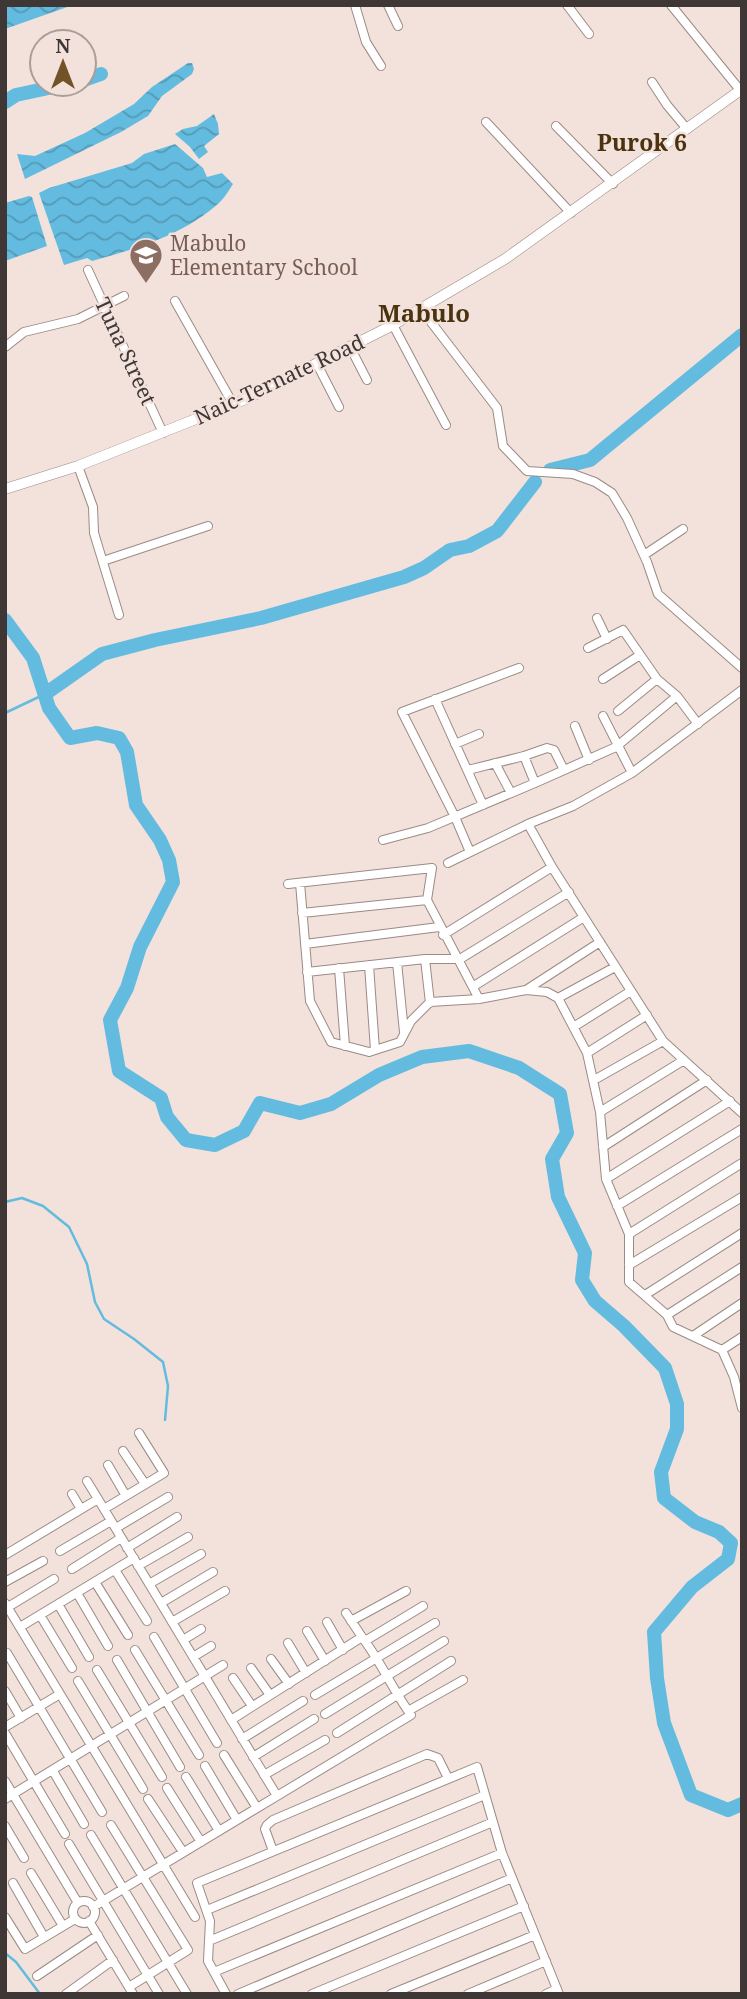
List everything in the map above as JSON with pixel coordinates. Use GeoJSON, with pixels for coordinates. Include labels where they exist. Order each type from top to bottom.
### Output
{"type":"FeatureCollection","features":[{"type":"Feature","properties":{"kind":"main road","name":"Naic-Ternate Road"},"geometry":{"type":"LineString","coordinates":[[5,489],[78,466],[233,404],[393,325],[505,259],[613,184],[741,89]]}},
{"type":"Feature","properties":{"kind":"street"},"geometry":{"type":"LineString","coordinates":[[355,5],[366,42],[381,66]]}},
{"type":"Feature","properties":{"kind":"street"},"geometry":{"type":"LineString","coordinates":[[388,5],[398,26]]}},
{"type":"Feature","properties":{"kind":"street"},"geometry":{"type":"LineString","coordinates":[[567,5],[589,34]]}},
{"type":"Feature","properties":{"kind":"street"},"geometry":{"type":"LineString","coordinates":[[671,5],[741,89]]}},
{"type":"Feature","properties":{"kind":"street"},"geometry":{"type":"LineString","coordinates":[[652,82],[667,106],[687,129]]}},
{"type":"Feature","properties":{"kind":"street"},"geometry":{"type":"LineString","coordinates":[[486,122],[571,213]]}},
{"type":"Feature","properties":{"kind":"street"},"geometry":{"type":"LineString","coordinates":[[556,126],[613,184]]}},
{"type":"Feature","properties":{"kind":"street","name":"Tuna Street"},"geometry":{"type":"LineString","coordinates":[[88,270],[163,433]]}},
{"type":"Feature","properties":{"kind":"street"},"geometry":{"type":"LineString","coordinates":[[5,347],[24,332],[78,319],[124,296]]}},
{"type":"Feature","properties":{"kind":"street"},"geometry":{"type":"LineString","coordinates":[[175,301],[233,404]]}},
{"type":"Feature","properties":{"kind":"street"},"geometry":{"type":"LineString","coordinates":[[421,309],[497,408],[500,438],[515,461],[527,471],[573,474],[608,490],[625,514],[654,586],[664,601],[742,667]]}},
{"type":"Feature","properties":{"kind":"street"},"geometry":{"type":"LineString","coordinates":[[393,325],[446,425]]}},
{"type":"Feature","properties":{"kind":"street"},"geometry":{"type":"LineString","coordinates":[[350,347],[367,380]]}},
{"type":"Feature","properties":{"kind":"street"},"geometry":{"type":"LineString","coordinates":[[317,363],[339,407]]}},
{"type":"Feature","properties":{"kind":"street"},"geometry":{"type":"LineString","coordinates":[[78,466],[93,507],[94,533],[119,614]]}},
{"type":"Feature","properties":{"kind":"street"},"geometry":{"type":"LineString","coordinates":[[103,561],[208,526]]}},
{"type":"Feature","properties":{"kind":"street"},"geometry":{"type":"LineString","coordinates":[[643,555],[683,530]]}},
{"type":"Feature","properties":{"kind":"street"},"geometry":{"type":"LineString","coordinates":[[597,618],[607,639]]}},
{"type":"Feature","properties":{"kind":"street"},"geometry":{"type":"LineString","coordinates":[[588,649],[623,630],[657,679],[677,696],[698,724]]}},
{"type":"Feature","properties":{"kind":"street"},"geometry":{"type":"LineString","coordinates":[[603,679],[640,655]]}},
{"type":"Feature","properties":{"kind":"street"},"geometry":{"type":"LineString","coordinates":[[470,852],[402,712],[519,668]]}},
{"type":"Feature","properties":{"kind":"street"},"geometry":{"type":"LineString","coordinates":[[618,711],[657,679]]}},
{"type":"Feature","properties":{"kind":"street"},"geometry":{"type":"LineString","coordinates":[[448,863],[528,824],[573,806],[632,773],[742,690]]}},
{"type":"Feature","properties":{"kind":"street"},"geometry":{"type":"LineString","coordinates":[[383,840],[428,828],[616,747],[677,696]]}},
{"type":"Feature","properties":{"kind":"street"},"geometry":{"type":"LineString","coordinates":[[435,699],[483,805]]}},
{"type":"Feature","properties":{"kind":"street"},"geometry":{"type":"LineString","coordinates":[[603,716],[616,747],[632,773]]}},
{"type":"Feature","properties":{"kind":"street"},"geometry":{"type":"LineString","coordinates":[[575,726],[589,760]]}},
{"type":"Feature","properties":{"kind":"street"},"geometry":{"type":"LineString","coordinates":[[456,744],[479,734]]}},
{"type":"Feature","properties":{"kind":"street"},"geometry":{"type":"LineString","coordinates":[[468,770],[547,748],[554,750],[564,770]]}},
{"type":"Feature","properties":{"kind":"street"},"geometry":{"type":"LineString","coordinates":[[524,756],[535,783]]}},
{"type":"Feature","properties":{"kind":"street"},"geometry":{"type":"LineString","coordinates":[[495,763],[511,793]]}},
{"type":"Feature","properties":{"kind":"street"},"geometry":{"type":"LineString","coordinates":[[528,824],[552,867],[663,1041],[742,1113]]}},
{"type":"Feature","properties":{"kind":"street"},"geometry":{"type":"LineString","coordinates":[[305,944],[441,931],[552,867]]}},
{"type":"Feature","properties":{"kind":"street"},"geometry":{"type":"LineString","coordinates":[[289,884],[432,868],[427,900],[479,999]]}},
{"type":"Feature","properties":{"kind":"street"},"geometry":{"type":"LineString","coordinates":[[300,883],[310,1001],[331,1042],[369,1052],[400,1042],[411,1021],[430,1003],[479,999],[526,990],[547,992],[558,998],[587,1053],[594,1080],[600,1112],[606,1179],[629,1234],[629,1282],[667,1315],[673,1327],[722,1350],[738,1374],[741,1407]]}},
{"type":"Feature","properties":{"kind":"street"},"geometry":{"type":"LineString","coordinates":[[307,972],[425,958],[460,959],[569,892]]}},
{"type":"Feature","properties":{"kind":"street"},"geometry":{"type":"LineString","coordinates":[[302,913],[427,900]]}},
{"type":"Feature","properties":{"kind":"street"},"geometry":{"type":"LineString","coordinates":[[474,986],[584,917]]}},
{"type":"Feature","properties":{"kind":"street"},"geometry":{"type":"LineString","coordinates":[[526,990],[600,942]]}},
{"type":"Feature","properties":{"kind":"street"},"geometry":{"type":"LineString","coordinates":[[425,958],[430,1003]]}},
{"type":"Feature","properties":{"kind":"street"},"geometry":{"type":"LineString","coordinates":[[397,962],[405,1033]]}},
{"type":"Feature","properties":{"kind":"street"},"geometry":{"type":"LineString","coordinates":[[369,965],[375,1050]]}},
{"type":"Feature","properties":{"kind":"street"},"geometry":{"type":"LineString","coordinates":[[558,998],[615,967]]}},
{"type":"Feature","properties":{"kind":"street"},"geometry":{"type":"LineString","coordinates":[[339,968],[345,1045]]}},
{"type":"Feature","properties":{"kind":"street"},"geometry":{"type":"LineString","coordinates":[[575,1026],[631,991]]}},
{"type":"Feature","properties":{"kind":"street"},"geometry":{"type":"LineString","coordinates":[[587,1053],[647,1015]]}},
{"type":"Feature","properties":{"kind":"street"},"geometry":{"type":"LineString","coordinates":[[594,1080],[663,1041]]}},
{"type":"Feature","properties":{"kind":"street"},"geometry":{"type":"LineString","coordinates":[[600,1112],[684,1060]]}},
{"type":"Feature","properties":{"kind":"street"},"geometry":{"type":"LineString","coordinates":[[603,1147],[707,1080]]}},
{"type":"Feature","properties":{"kind":"street"},"geometry":{"type":"LineString","coordinates":[[606,1179],[730,1101]]}},
{"type":"Feature","properties":{"kind":"street"},"geometry":{"type":"LineString","coordinates":[[617,1206],[742,1129]]}},
{"type":"Feature","properties":{"kind":"street"},"geometry":{"type":"LineString","coordinates":[[629,1234],[742,1163]]}},
{"type":"Feature","properties":{"kind":"street"},"geometry":{"type":"LineString","coordinates":[[629,1265],[742,1197]]}},
{"type":"Feature","properties":{"kind":"street"},"geometry":{"type":"LineString","coordinates":[[646,1295],[742,1233]]}},
{"type":"Feature","properties":{"kind":"street"},"geometry":{"type":"LineString","coordinates":[[667,1315],[742,1267]]}},
{"type":"Feature","properties":{"kind":"street"},"geometry":{"type":"LineString","coordinates":[[692,1336],[742,1303]]}},
{"type":"Feature","properties":{"kind":"street"},"geometry":{"type":"LineString","coordinates":[[722,1350],[742,1337]]}},
{"type":"Feature","properties":{"kind":"street"},"geometry":{"type":"LineString","coordinates":[[104,1509],[164,1473],[139,1433]]}},
{"type":"Feature","properties":{"kind":"street"},"geometry":{"type":"LineString","coordinates":[[123,1451],[145,1484]]}},
{"type":"Feature","properties":{"kind":"street"},"geometry":{"type":"LineString","coordinates":[[108,1465],[126,1496]]}},
{"type":"Feature","properties":{"kind":"street"},"geometry":{"type":"LineString","coordinates":[[87,1480],[277,1796]]}},
{"type":"Feature","properties":{"kind":"street"},"geometry":{"type":"LineString","coordinates":[[72,1494],[81,1509]]}},
{"type":"Feature","properties":{"kind":"street"},"geometry":{"type":"LineString","coordinates":[[60,1551],[168,1497]]}},
{"type":"Feature","properties":{"kind":"street"},"geometry":{"type":"LineString","coordinates":[[5,1555],[98,1499]]}},
{"type":"Feature","properties":{"kind":"street"},"geometry":{"type":"LineString","coordinates":[[127,1548],[177,1517]]}},
{"type":"Feature","properties":{"kind":"street"},"geometry":{"type":"LineString","coordinates":[[20,1627],[115,1570],[188,1537]]}},
{"type":"Feature","properties":{"kind":"street"},"geometry":{"type":"LineString","coordinates":[[72,1569],[121,1538]]}},
{"type":"Feature","properties":{"kind":"street"},"geometry":{"type":"LineString","coordinates":[[149,1584],[201,1554]]}},
{"type":"Feature","properties":{"kind":"street"},"geometry":{"type":"LineString","coordinates":[[5,1582],[43,1561]]}},
{"type":"Feature","properties":{"kind":"street"},"geometry":{"type":"LineString","coordinates":[[115,1570],[147,1621]]}},
{"type":"Feature","properties":{"kind":"street"},"geometry":{"type":"LineString","coordinates":[[161,1603],[213,1572]]}},
{"type":"Feature","properties":{"kind":"street"},"geometry":{"type":"LineString","coordinates":[[54,1579],[6,1605],[195,1917]]}},
{"type":"Feature","properties":{"kind":"street"},"geometry":{"type":"LineString","coordinates":[[96,1581],[128,1635]]}},
{"type":"Feature","properties":{"kind":"street"},"geometry":{"type":"LineString","coordinates":[[172,1622],[225,1591]]}},
{"type":"Feature","properties":{"kind":"street"},"geometry":{"type":"LineString","coordinates":[[93,1907],[411,1716],[386,1678],[379,1658],[349,1617],[406,1591]]}},
{"type":"Feature","properties":{"kind":"street"},"geometry":{"type":"LineString","coordinates":[[76,1593],[108,1646]]}},
{"type":"Feature","properties":{"kind":"street"},"geometry":{"type":"LineString","coordinates":[[58,1604],[89,1657]]}},
{"type":"Feature","properties":{"kind":"street"},"geometry":{"type":"LineString","coordinates":[[231,1720],[343,1650],[423,1606]]}},
{"type":"Feature","properties":{"kind":"street"},"geometry":{"type":"LineString","coordinates":[[40,1615],[72,1668]]}},
{"type":"Feature","properties":{"kind":"street"},"geometry":{"type":"LineString","coordinates":[[327,1622],[343,1650]]}},
{"type":"Feature","properties":{"kind":"street"},"geometry":{"type":"LineString","coordinates":[[315,1695],[435,1623]]}},
{"type":"Feature","properties":{"kind":"street"},"geometry":{"type":"LineString","coordinates":[[183,1640],[201,1629]]}},
{"type":"Feature","properties":{"kind":"street"},"geometry":{"type":"LineString","coordinates":[[307,1631],[325,1661]]}},
{"type":"Feature","properties":{"kind":"street"},"geometry":{"type":"LineString","coordinates":[[154,1637],[217,1743]]}},
{"type":"Feature","properties":{"kind":"street"},"geometry":{"type":"LineString","coordinates":[[325,1714],[444,1642]]}},
{"type":"Feature","properties":{"kind":"street"},"geometry":{"type":"LineString","coordinates":[[288,1643],[306,1673]]}},
{"type":"Feature","properties":{"kind":"street"},"geometry":{"type":"LineString","coordinates":[[193,1657],[211,1646]]}},
{"type":"Feature","properties":{"kind":"street"},"geometry":{"type":"LineString","coordinates":[[135,1650],[199,1755]]}},
{"type":"Feature","properties":{"kind":"street"},"geometry":{"type":"LineString","coordinates":[[7,1653],[102,1812]]}},
{"type":"Feature","properties":{"kind":"street"},"geometry":{"type":"LineString","coordinates":[[271,1659],[289,1684]]}},
{"type":"Feature","properties":{"kind":"street"},"geometry":{"type":"LineString","coordinates":[[117,1660],[180,1767]]}},
{"type":"Feature","properties":{"kind":"street"},"geometry":{"type":"LineString","coordinates":[[337,1733],[451,1661]]}},
{"type":"Feature","properties":{"kind":"street"},"geometry":{"type":"LineString","coordinates":[[9,1797],[223,1665]]}},
{"type":"Feature","properties":{"kind":"street"},"geometry":{"type":"LineString","coordinates":[[251,1668],[270,1695]]}},
{"type":"Feature","properties":{"kind":"street"},"geometry":{"type":"LineString","coordinates":[[97,1670],[162,1777]]}},
{"type":"Feature","properties":{"kind":"street"},"geometry":{"type":"LineString","coordinates":[[233,1678],[252,1706]]}},
{"type":"Feature","properties":{"kind":"street"},"geometry":{"type":"LineString","coordinates":[[408,1712],[463,1680]]}},
{"type":"Feature","properties":{"kind":"street"},"geometry":{"type":"LineString","coordinates":[[78,1681],[143,1789]]}},
{"type":"Feature","properties":{"kind":"street"},"geometry":{"type":"LineString","coordinates":[[5,1691],[21,1718]]}},
{"type":"Feature","properties":{"kind":"street"},"geometry":{"type":"LineString","coordinates":[[5,1727],[60,1694]]}},
{"type":"Feature","properties":{"kind":"street"},"geometry":{"type":"LineString","coordinates":[[242,1739],[303,1701]]}},
{"type":"Feature","properties":{"kind":"street"},"geometry":{"type":"LineString","coordinates":[[253,1757],[314,1719]]}},
{"type":"Feature","properties":{"kind":"street"},"geometry":{"type":"LineString","coordinates":[[5,1733],[65,1834]]}},
{"type":"Feature","properties":{"kind":"street"},"geometry":{"type":"LineString","coordinates":[[264,1775],[325,1740]]}},
{"type":"Feature","properties":{"kind":"street"},"geometry":{"type":"LineString","coordinates":[[273,1851],[265,1829],[273,1821],[427,1754],[438,1758],[449,1778]]}},
{"type":"Feature","properties":{"kind":"street"},"geometry":{"type":"LineString","coordinates":[[224,1755],[257,1808]]}},
{"type":"Feature","properties":{"kind":"street"},"geometry":{"type":"LineString","coordinates":[[205,1766],[237,1820]]}},
{"type":"Feature","properties":{"kind":"street"},"geometry":{"type":"LineString","coordinates":[[226,1994],[208,1961],[210,1921],[197,1883],[477,1767],[502,1853],[558,1991],[546,1994]]}},
{"type":"Feature","properties":{"kind":"street"},"geometry":{"type":"LineString","coordinates":[[53,1771],[84,1824]]}},
{"type":"Feature","properties":{"kind":"street"},"geometry":{"type":"LineString","coordinates":[[186,1777],[219,1831]]}},
{"type":"Feature","properties":{"kind":"street"},"geometry":{"type":"LineString","coordinates":[[5,1781],[9,1797],[78,1903]]}},
{"type":"Feature","properties":{"kind":"street"},"geometry":{"type":"LineString","coordinates":[[167,1788],[201,1842]]}},
{"type":"Feature","properties":{"kind":"street"},"geometry":{"type":"LineString","coordinates":[[206,1910],[485,1795]]}},
{"type":"Feature","properties":{"kind":"street"},"geometry":{"type":"LineString","coordinates":[[148,1799],[183,1852]]}},
{"type":"Feature","properties":{"kind":"street"},"geometry":{"type":"LineString","coordinates":[[209,1941],[493,1822]]}},
{"type":"Feature","properties":{"kind":"street"},"geometry":{"type":"LineString","coordinates":[[89,1922],[131,1990],[188,1950],[111,1825]]}},
{"type":"Feature","properties":{"kind":"street"},"geometry":{"type":"LineString","coordinates":[[5,1826],[24,1858]]}},
{"type":"Feature","properties":{"kind":"street"},"geometry":{"type":"LineString","coordinates":[[91,1835],[187,1994]]}},
{"type":"Feature","properties":{"kind":"street"},"geometry":{"type":"LineString","coordinates":[[69,1844],[159,1994]]}},
{"type":"Feature","properties":{"kind":"street"},"geometry":{"type":"LineString","coordinates":[[214,1972],[502,1853]]}},
{"type":"Feature","properties":{"kind":"street"},"geometry":{"type":"LineString","coordinates":[[31,1873],[63,1926]]}},
{"type":"Feature","properties":{"kind":"street"},"geometry":{"type":"LineString","coordinates":[[237,1994],[512,1878]]}},
{"type":"Feature","properties":{"kind":"street"},"geometry":{"type":"LineString","coordinates":[[13,1883],[44,1937]]}},
{"type":"Feature","properties":{"kind":"street"},"geometry":{"type":"LineString","coordinates":[[75,1919],[73,1910],[78,1903],[87,1902],[93,1907],[94,1913],[89,1922]]}},
{"type":"Feature","properties":{"kind":"street"},"geometry":{"type":"LineString","coordinates":[[312,1994],[524,1906]]}},
{"type":"Feature","properties":{"kind":"street"},"geometry":{"type":"LineString","coordinates":[[5,1917],[25,1949],[75,1919]]}},
{"type":"Feature","properties":{"kind":"street"},"geometry":{"type":"LineString","coordinates":[[75,1919],[89,1922]]}},
{"type":"Feature","properties":{"kind":"street"},"geometry":{"type":"LineString","coordinates":[[37,1976],[98,1935]]}},
{"type":"Feature","properties":{"kind":"street"},"geometry":{"type":"LineString","coordinates":[[391,1994],[535,1935]]}},
{"type":"Feature","properties":{"kind":"street"},"geometry":{"type":"LineString","coordinates":[[66,1994],[113,1960]]}},
{"type":"Feature","properties":{"kind":"street"},"geometry":{"type":"LineString","coordinates":[[468,1994],[546,1961]]}},
{"type":"Feature","properties":{"kind":"water"},"geometry":{"type":"Polygon","coordinates":[[[5,5],[73,5],[5,29],[5,5]]]}},
{"type":"Feature","properties":{"kind":"water"},"geometry":{"type":"Polygon","coordinates":[[[192,63],[192,74],[162,96],[148,116],[25,179],[17,154],[35,156],[85,133],[134,104],[152,87],[192,63]]]}},
{"type":"Feature","properties":{"kind":"water"},"geometry":{"type":"Polygon","coordinates":[[[214,114],[219,134],[204,146],[208,152],[199,159],[175,134],[197,126],[214,114]]]}},
{"type":"Feature","properties":{"kind":"water"},"geometry":{"type":"Polygon","coordinates":[[[175,144],[203,168],[207,177],[222,173],[233,184],[222,200],[192,223],[160,239],[92,261],[87,258],[64,265],[39,193],[132,163],[144,154],[175,144]]]}},
{"type":"Feature","properties":{"kind":"water"},"geometry":{"type":"Polygon","coordinates":[[[32,197],[47,246],[5,261],[5,203],[32,197]]]}},
{"type":"Feature","properties":{"kind":"waterway"},"geometry":{"type":"LineString","coordinates":[[5,102],[16,95],[28,92]]}},
{"type":"Feature","properties":{"kind":"waterway"},"geometry":{"type":"LineString","coordinates":[[550,470],[590,460],[742,335]]}},
{"type":"Feature","properties":{"kind":"waterway"},"geometry":{"type":"LineString","coordinates":[[45,694],[102,654],[261,618],[404,577],[424,568],[450,550],[469,546],[497,531],[535,482]]}},
{"type":"Feature","properties":{"kind":"waterway"},"geometry":{"type":"LineString","coordinates":[[5,620],[33,658],[49,708],[70,738],[97,733],[119,738],[127,752],[136,805],[160,840],[169,860],[173,882],[140,947],[127,988],[110,1020],[119,1071],[161,1098],[167,1117],[186,1140],[215,1145],[244,1131],[260,1103],[300,1113],[331,1104],[379,1075],[422,1057],[469,1051],[519,1068],[560,1094],[567,1133],[552,1159],[558,1197],[585,1253],[582,1280],[595,1301],[665,1368],[677,1404],[677,1429],[661,1472],[664,1498],[695,1522],[719,1532],[731,1543],[728,1559],[692,1587],[654,1632],[664,1723],[691,1795],[728,1810],[742,1804]]}},
{"type":"Feature","properties":{"kind":"waterway"},"geometry":{"type":"LineString","coordinates":[[5,713],[45,694]]}},
{"type":"Feature","properties":{"kind":"waterway"},"geometry":{"type":"LineString","coordinates":[[5,1202],[22,1198],[43,1206],[69,1227],[87,1264],[95,1302],[104,1319],[163,1362],[168,1386],[165,1420]]}},
{"type":"Feature","properties":{"kind":"waterway"},"geometry":{"type":"LineString","coordinates":[[5,1953],[16,1962],[40,1994]]}},
{"type":"Feature","properties":{"kind":"place","name":"Mabulo Elementary School"},"geometry":{"type":"Point","coordinates":[146,285]}},
{"type":"Feature","properties":{"kind":"district","name":"Purok 6"},"geometry":{"type":"Point","coordinates":[642,142]}},
{"type":"Feature","properties":{"kind":"district","name":"Mabulo"},"geometry":{"type":"Point","coordinates":[424,312]}}]}
